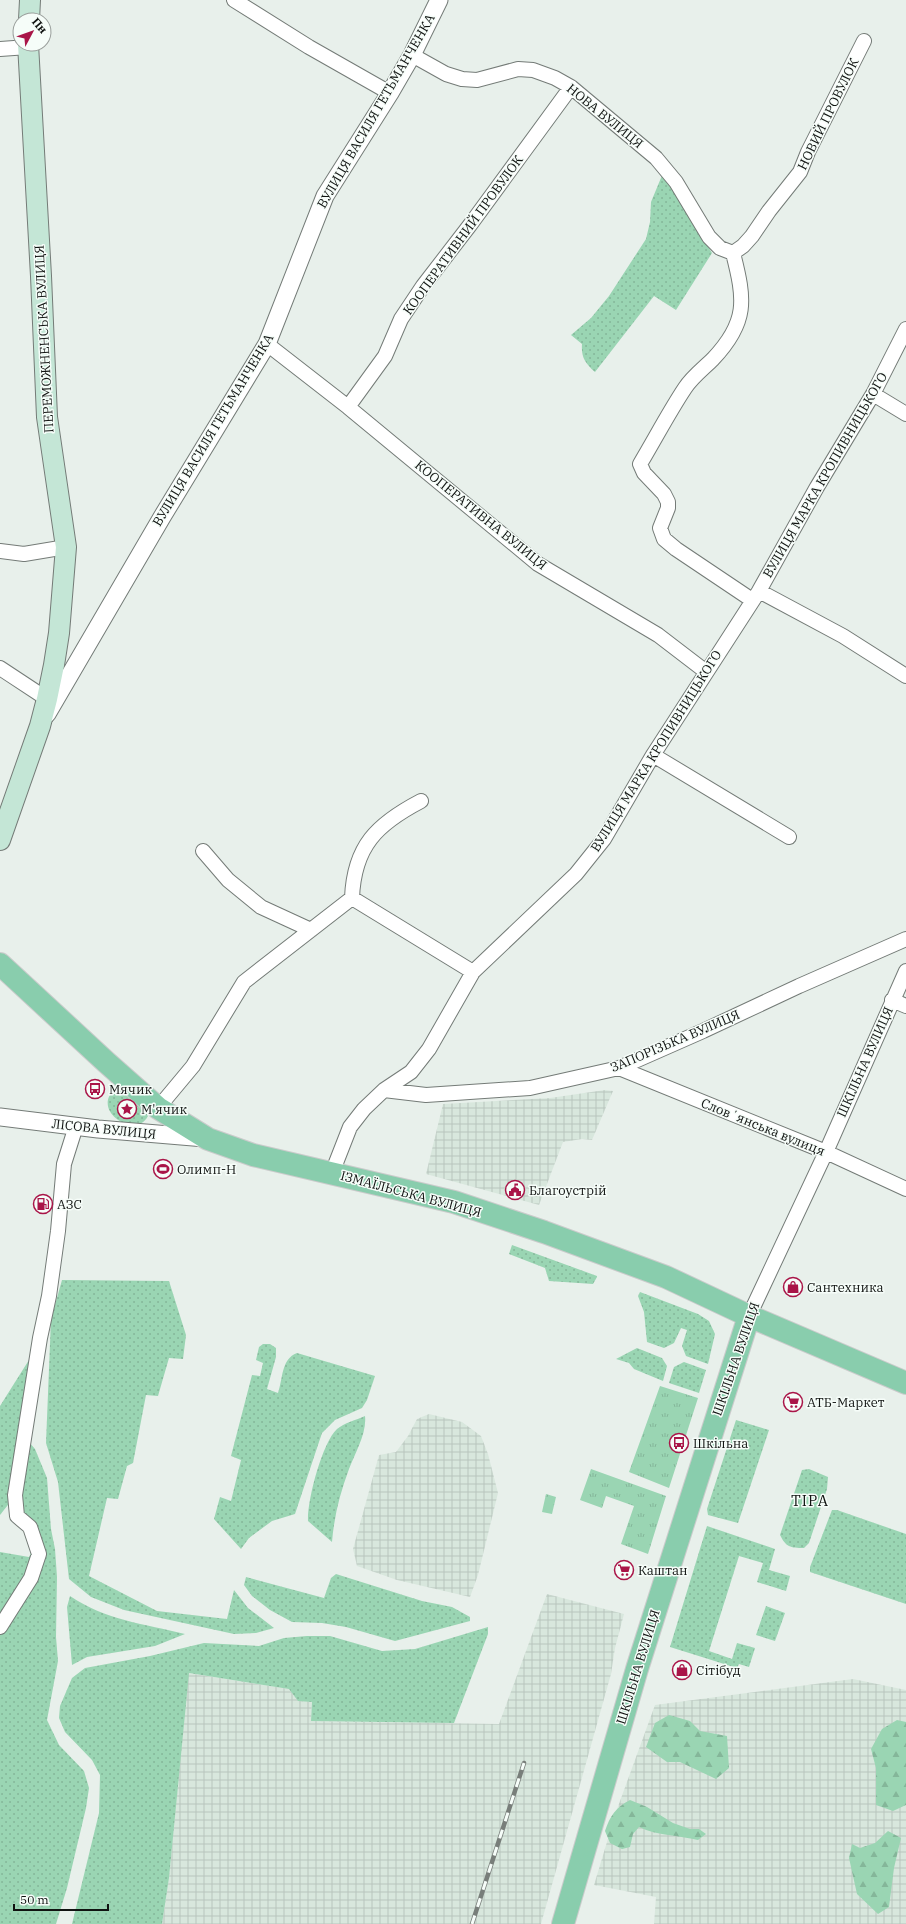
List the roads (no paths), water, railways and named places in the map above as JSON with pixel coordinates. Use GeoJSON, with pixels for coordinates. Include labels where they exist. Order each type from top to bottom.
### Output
{"type":"FeatureCollection","features":[{"type":"Feature","properties":{"kind":"main road"},"geometry":{"type":"LineString","coordinates":[[29,12],[30,0]]}},
{"type":"Feature","properties":{"kind":"main road","name":"ПЕРЕМОЖНЕНСЬКА ВУЛИЦЯ"},"geometry":{"type":"LineString","coordinates":[[28,52],[47,417],[66,547],[58,633],[47,699],[40,726]]}},
{"type":"Feature","properties":{"kind":"main road","name":"ВУЛИЦЯ ВАСИЛЯ ГЕТЬМАНЧЕНКА"},"geometry":{"type":"LineString","coordinates":[[0,840],[40,726]]}},
{"type":"Feature","properties":{"kind":"main road","name":"ІЗМАЇЛЬСЬКА ВУЛИЦЯ"},"geometry":{"type":"LineString","coordinates":[[0,964],[158,1108],[208,1139],[253,1155],[454,1202],[544,1232],[666,1277],[749,1316],[906,1383]]}},
{"type":"Feature","properties":{"kind":"main road","name":"ШКІЛЬНА ВУЛИЦЯ"},"geometry":{"type":"LineString","coordinates":[[564,1924],[637,1669],[749,1316]]}},
{"type":"Feature","properties":{"kind":"street"},"geometry":{"type":"LineString","coordinates":[[234,0],[309,47],[390,93]]}},
{"type":"Feature","properties":{"kind":"street","name":"ВУЛИЦЯ ВАСИЛЯ ГЕТЬМАНЧЕНКА"},"geometry":{"type":"LineString","coordinates":[[40,726],[162,517],[267,344],[325,196],[390,93],[412,55],[439,0]]}},
{"type":"Feature","properties":{"kind":"street","name":"НОВИЙ ПРОВУЛОК"},"geometry":{"type":"LineString","coordinates":[[733,253],[752,236],[800,172],[808,152],[864,41]]}},
{"type":"Feature","properties":{"kind":"street"},"geometry":{"type":"LineString","coordinates":[[0,49],[12,47]]}},
{"type":"Feature","properties":{"kind":"street","name":"НОВА ВУЛИЦЯ"},"geometry":{"type":"LineString","coordinates":[[412,55],[446,74],[462,79],[477,80],[518,69],[534,70],[555,78],[571,87],[656,158],[676,182],[709,237],[720,248],[733,253]]}},
{"type":"Feature","properties":{"kind":"street","name":"КООПЕРАТИВНИЙ ПРОВУЛОК"},"geometry":{"type":"LineString","coordinates":[[348,407],[385,356],[401,319],[423,286],[470,225],[571,87]]}},
{"type":"Feature","properties":{"kind":"street"},"geometry":{"type":"LineString","coordinates":[[733,253],[739,277],[741,303],[740,317],[735,332],[724,348],[686,386],[640,464],[644,473],[664,494],[668,502],[668,508],[660,528],[664,539],[676,549],[755,596],[843,636],[906,676]]}},
{"type":"Feature","properties":{"kind":"street","name":"ВУЛИЦЯ МАРКА КРОПИВНИЦЬКОГО"},"geometry":{"type":"LineString","coordinates":[[332,1174],[350,1127],[384,1090],[411,1072],[429,1050],[473,972],[576,874],[604,839],[653,755],[705,671],[755,596],[817,487],[873,394],[906,329]]}},
{"type":"Feature","properties":{"kind":"street","name":"КООПЕРАТИВНА ВУЛИЦЯ"},"geometry":{"type":"LineString","coordinates":[[267,344],[348,407],[538,564],[658,636],[705,671]]}},
{"type":"Feature","properties":{"kind":"street"},"geometry":{"type":"LineString","coordinates":[[873,394],[906,414]]}},
{"type":"Feature","properties":{"kind":"street"},"geometry":{"type":"LineString","coordinates":[[0,551],[24,554],[66,547]]}},
{"type":"Feature","properties":{"kind":"street"},"geometry":{"type":"LineString","coordinates":[[0,668],[47,699]]}},
{"type":"Feature","properties":{"kind":"street"},"geometry":{"type":"LineString","coordinates":[[653,755],[789,837]]}},
{"type":"Feature","properties":{"kind":"street"},"geometry":{"type":"LineString","coordinates":[[158,1108],[193,1066],[244,982],[352,898],[353,881],[364,847],[379,828],[399,813],[421,801]]}},
{"type":"Feature","properties":{"kind":"street"},"geometry":{"type":"LineString","coordinates":[[203,851],[228,880],[261,907],[311,930]]}},
{"type":"Feature","properties":{"kind":"street"},"geometry":{"type":"LineString","coordinates":[[352,898],[473,972]]}},
{"type":"Feature","properties":{"kind":"street","name":"ЗАПОРІЗЬКА ВУЛИЦЯ"},"geometry":{"type":"LineString","coordinates":[[384,1090],[426,1094],[530,1088],[619,1068],[906,939]]}},
{"type":"Feature","properties":{"kind":"street","name":"ШКІЛЬНА ВУЛИЦЯ"},"geometry":{"type":"LineString","coordinates":[[749,1316],[826,1152],[906,971]]}},
{"type":"Feature","properties":{"kind":"street"},"geometry":{"type":"LineString","coordinates":[[892,1000],[906,1006]]}},
{"type":"Feature","properties":{"kind":"street","name":"Словʼянська вулиця"},"geometry":{"type":"LineString","coordinates":[[619,1068],[826,1152],[906,1189]]}},
{"type":"Feature","properties":{"kind":"street","name":"ЛІСОВА ВУЛИЦЯ"},"geometry":{"type":"LineString","coordinates":[[0,1117],[208,1139]]}},
{"type":"Feature","properties":{"kind":"street"},"geometry":{"type":"LineString","coordinates":[[0,1628],[30,1578],[39,1554],[30,1527],[17,1516],[15,1495],[40,1338],[49,1296],[58,1231],[64,1164],[76,1126]]}},
{"type":"Feature","properties":{"kind":"railway"},"geometry":{"type":"LineString","coordinates":[[472,1924],[524,1763]]}},
{"type":"Feature","properties":{"kind":"place","name":"Мячик"},"geometry":{"type":"Point","coordinates":[95,1089]}},
{"type":"Feature","properties":{"kind":"place","name":"М'ячик"},"geometry":{"type":"Point","coordinates":[127,1109]}},
{"type":"Feature","properties":{"kind":"place","name":"Олимп-Н"},"geometry":{"type":"Point","coordinates":[163,1169]}},
{"type":"Feature","properties":{"kind":"place","name":"Благоустрій"},"geometry":{"type":"Point","coordinates":[515,1190]}},
{"type":"Feature","properties":{"kind":"place","name":"АЗС"},"geometry":{"type":"Point","coordinates":[43,1204]}},
{"type":"Feature","properties":{"kind":"place","name":"Сантехника"},"geometry":{"type":"Point","coordinates":[793,1287]}},
{"type":"Feature","properties":{"kind":"place","name":"АТБ-Маркет"},"geometry":{"type":"Point","coordinates":[793,1402]}},
{"type":"Feature","properties":{"kind":"place","name":"Шкільна"},"geometry":{"type":"Point","coordinates":[679,1443]}},
{"type":"Feature","properties":{"kind":"place","name":"Каштан"},"geometry":{"type":"Point","coordinates":[624,1570]}},
{"type":"Feature","properties":{"kind":"place","name":"Сітібуд"},"geometry":{"type":"Point","coordinates":[682,1670]}},
{"type":"Feature","properties":{"kind":"district","name":"ТІРА"},"geometry":{"type":"Point","coordinates":[810,1500]}}]}
